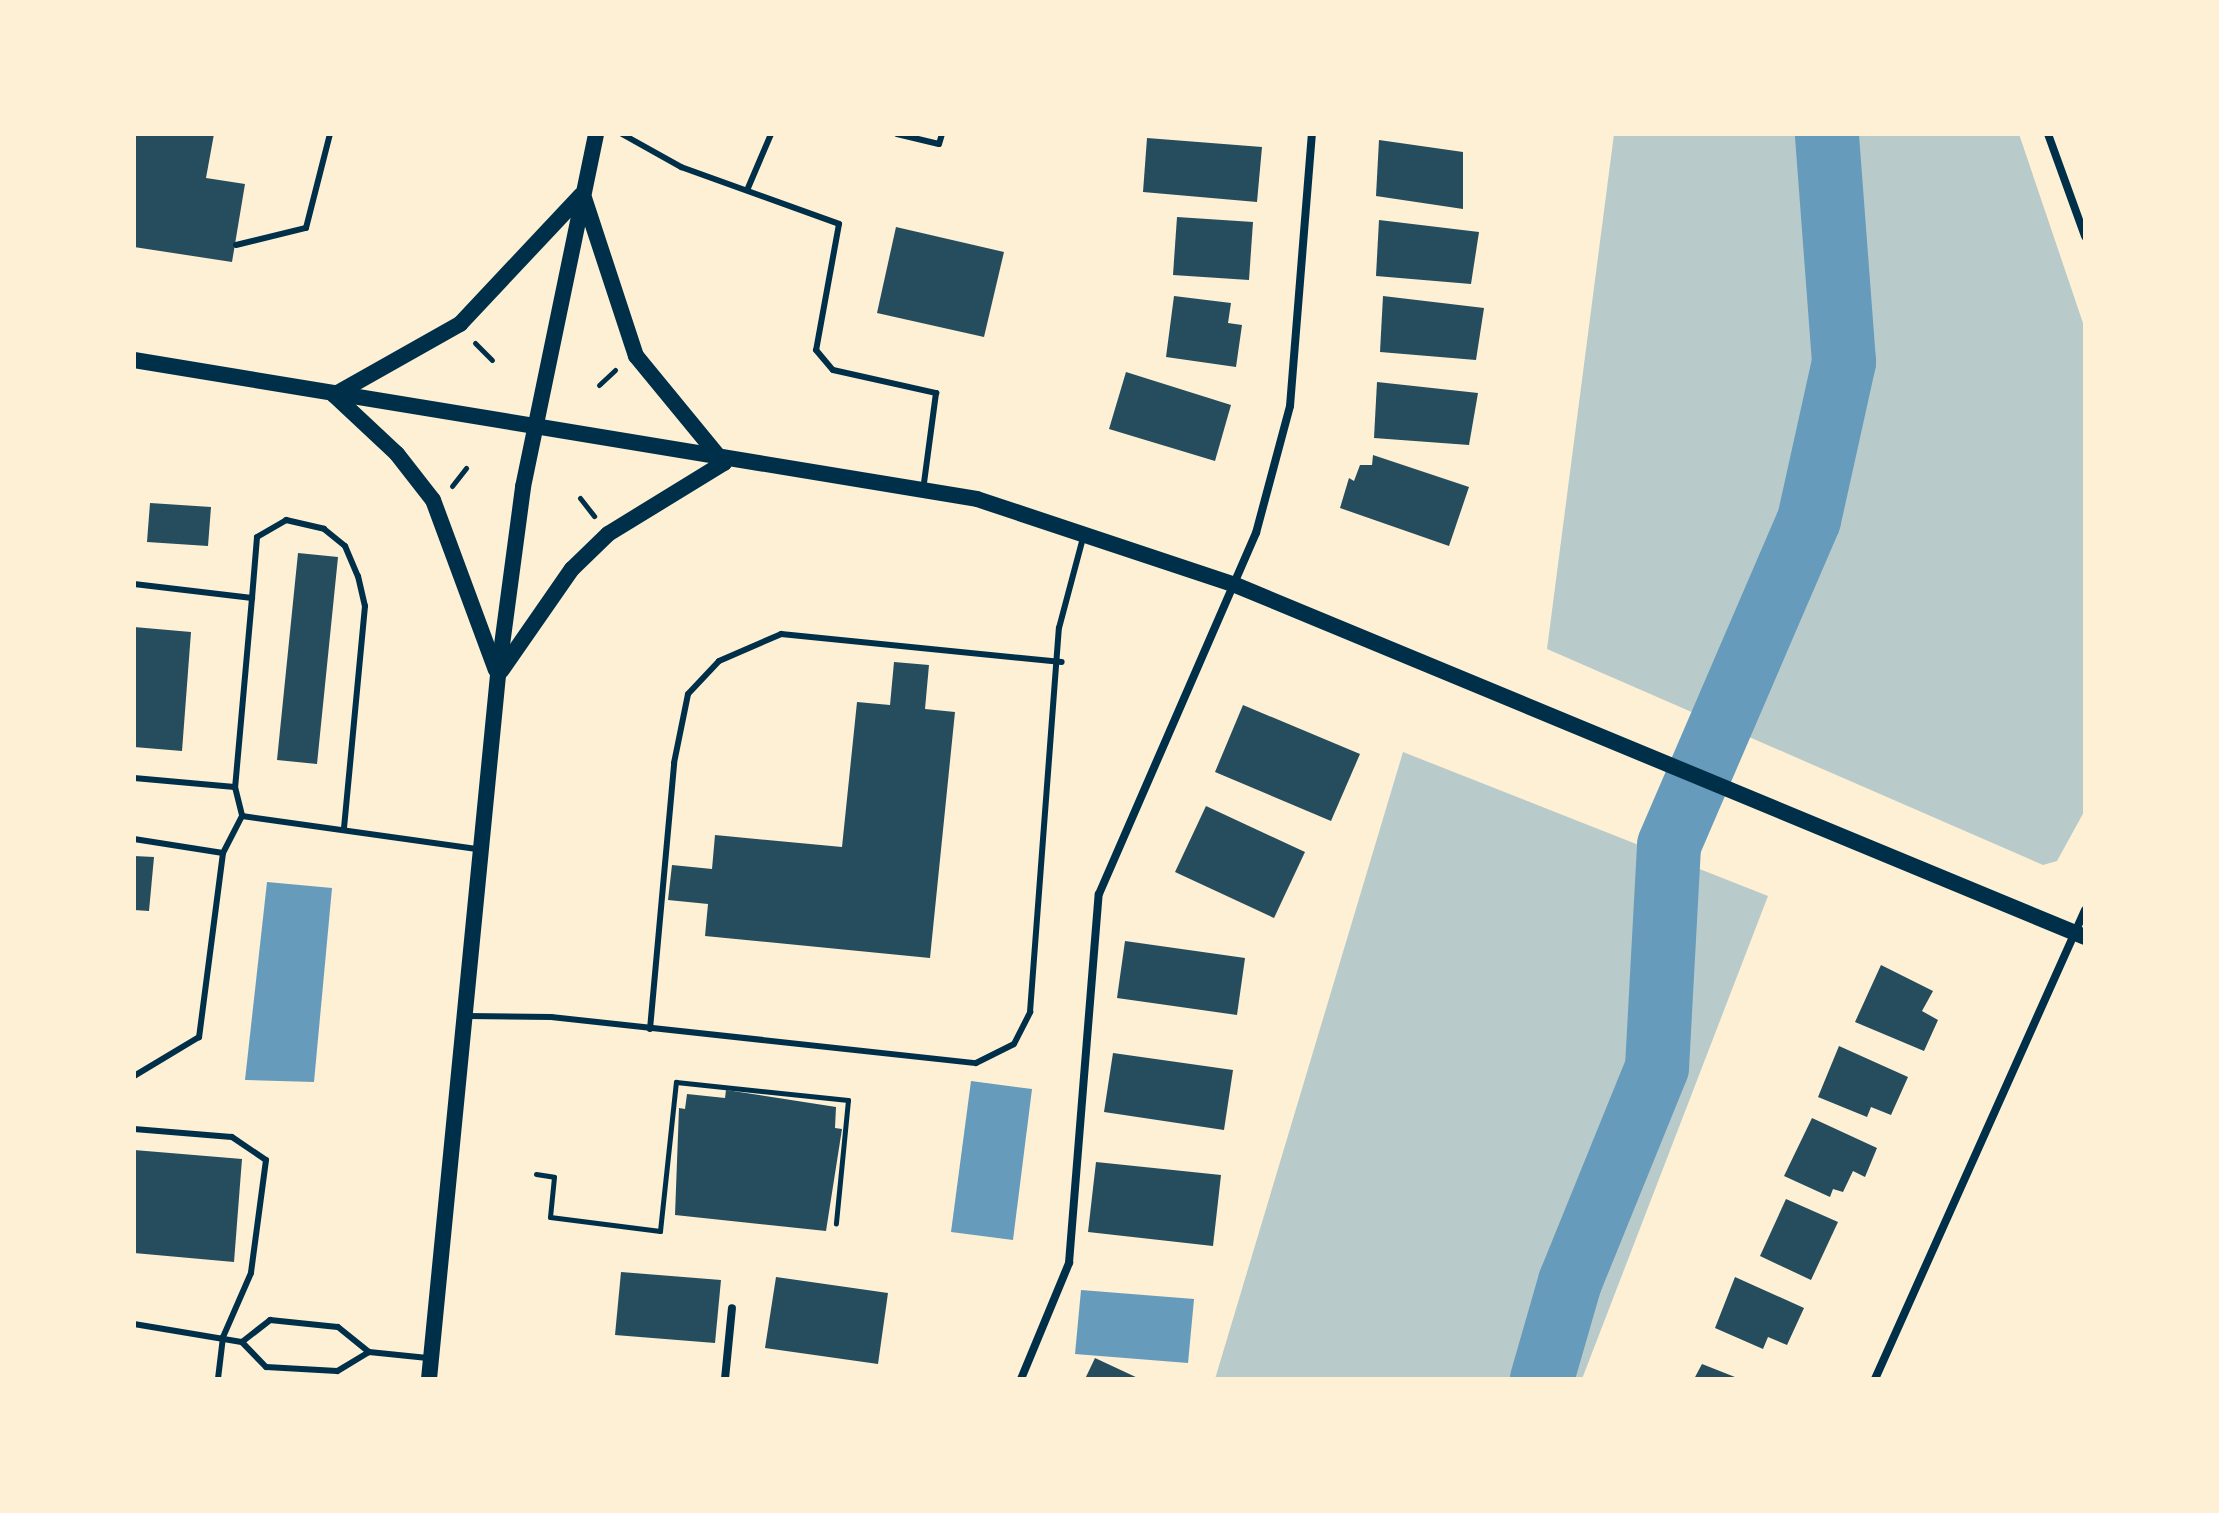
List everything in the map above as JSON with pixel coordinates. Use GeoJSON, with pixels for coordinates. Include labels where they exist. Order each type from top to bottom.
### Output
{"type":"FeatureCollection","features":[{"type":"Feature","properties":{"kind":"main road"},"geometry":{"type":"LineString","coordinates":[[429,1379],[477,849],[498,675],[536,427],[596,134]]}},
{"type":"Feature","properties":{"kind":"main road"},"geometry":{"type":"LineString","coordinates":[[334,395],[460,324],[537,250],[583,193]]}},
{"type":"Feature","properties":{"kind":"main road"},"geometry":{"type":"LineString","coordinates":[[583,193],[636,356],[724,463]]}},
{"type":"Feature","properties":{"kind":"main road"},"geometry":{"type":"LineString","coordinates":[[134,360],[536,427],[724,463],[922,491],[1084,534],[1233,584],[2080,935]]}},
{"type":"Feature","properties":{"kind":"main road"},"geometry":{"type":"LineString","coordinates":[[334,395],[413,471],[438,509],[498,675]]}},
{"type":"Feature","properties":{"kind":"main road"},"geometry":{"type":"LineString","coordinates":[[498,675],[572,569],[608,534],[724,463]]}},
{"type":"Feature","properties":{"kind":"street"},"geometry":{"type":"LineString","coordinates":[[1021,1379],[1069,1263],[1099,894],[1256,533],[1290,406],[1312,134]]}},
{"type":"Feature","properties":{"kind":"street"},"geometry":{"type":"LineString","coordinates":[[2048,134],[2085,236]]}},
{"type":"Feature","properties":{"kind":"street"},"geometry":{"type":"LineString","coordinates":[[1875,1379],[2080,935],[2085,910]]}},
{"type":"Feature","properties":{"kind":"street"},"geometry":{"type":"LineString","coordinates":[[725,1379],[732,1308]]}},
{"type":"Feature","properties":{"kind":"lane"},"geometry":{"type":"LineString","coordinates":[[236,245],[306,228],[330,134]]}},
{"type":"Feature","properties":{"kind":"lane"},"geometry":{"type":"LineString","coordinates":[[622,134],[681,167],[748,188],[839,224],[816,350],[833,370],[936,393],[922,491]]}},
{"type":"Feature","properties":{"kind":"lane"},"geometry":{"type":"LineString","coordinates":[[748,188],[771,134]]}},
{"type":"Feature","properties":{"kind":"lane"},"geometry":{"type":"LineString","coordinates":[[897,134],[939,144],[942,134]]}},
{"type":"Feature","properties":{"kind":"lane"},"geometry":{"type":"LineString","coordinates":[[134,1076],[199,1037],[223,853],[242,816],[235,787],[257,537],[286,520],[324,529],[345,546],[358,576],[365,606],[344,830]]}},
{"type":"Feature","properties":{"kind":"lane"},"geometry":{"type":"LineString","coordinates":[[463,1016],[650,1029],[976,1063],[1014,1044],[1030,1012],[1062,662],[1059,628],[1084,534]]}},
{"type":"Feature","properties":{"kind":"lane"},"geometry":{"type":"LineString","coordinates":[[134,584],[252,598]]}},
{"type":"Feature","properties":{"kind":"lane"},"geometry":{"type":"LineString","coordinates":[[650,1029],[674,763],[688,694],[719,661],[781,634],[1062,662]]}},
{"type":"Feature","properties":{"kind":"lane"},"geometry":{"type":"LineString","coordinates":[[134,778],[235,787]]}},
{"type":"Feature","properties":{"kind":"lane"},"geometry":{"type":"LineString","coordinates":[[242,816],[477,849]]}},
{"type":"Feature","properties":{"kind":"lane"},"geometry":{"type":"LineString","coordinates":[[134,839],[223,853]]}},
{"type":"Feature","properties":{"kind":"lane"},"geometry":{"type":"LineString","coordinates":[[134,1129],[232,1137],[266,1160],[251,1273],[223,1337],[218,1379]]}},
{"type":"Feature","properties":{"kind":"lane"},"geometry":{"type":"LineString","coordinates":[[242,1342],[270,1320],[338,1327],[369,1352],[432,1359]]}},
{"type":"Feature","properties":{"kind":"lane"},"geometry":{"type":"LineString","coordinates":[[134,1324],[242,1342],[266,1367],[337,1371],[369,1352]]}},
{"type":"Feature","properties":{"kind":"path"},"geometry":{"type":"LineString","coordinates":[[475,342],[489,362]]}},
{"type":"Feature","properties":{"kind":"path"},"geometry":{"type":"LineString","coordinates":[[598,381],[622,365]]}},
{"type":"Feature","properties":{"kind":"path"},"geometry":{"type":"LineString","coordinates":[[466,468],[469,477]]}},
{"type":"Feature","properties":{"kind":"path"},"geometry":{"type":"LineString","coordinates":[[580,498],[599,521]]}},
{"type":"Feature","properties":{"kind":"path"},"geometry":{"type":"LineString","coordinates":[[536,1174],[554,1177],[550,1217],[660,1231],[676,1082],[848,1100],[836,1223]]}},
{"type":"Feature","properties":{"kind":"shaded area"},"geometry":{"type":"Polygon","coordinates":[[[1614,134],[2019,134],[2085,329],[2085,810],[2057,861],[2043,865],[1547,649],[1614,134]]]}},
{"type":"Feature","properties":{"kind":"shaded area"},"geometry":{"type":"Polygon","coordinates":[[[1403,752],[1768,896],[1582,1379],[1215,1379],[1403,752]]]}},
{"type":"Feature","properties":{"kind":"water"},"geometry":{"type":"Polygon","coordinates":[[[267,882],[332,888],[314,1082],[245,1080],[267,882]]]}},
{"type":"Feature","properties":{"kind":"water"},"geometry":{"type":"Polygon","coordinates":[[[971,1081],[1032,1089],[1013,1240],[951,1232],[971,1081]]]}},
{"type":"Feature","properties":{"kind":"water"},"geometry":{"type":"Polygon","coordinates":[[[1081,1290],[1194,1299],[1188,1363],[1075,1354],[1081,1290]]]}},
{"type":"Feature","properties":{"kind":"building"},"geometry":{"type":"Polygon","coordinates":[[[134,134],[214,134],[206,178],[245,184],[232,262],[134,247],[134,134]]]}},
{"type":"Feature","properties":{"kind":"building"},"geometry":{"type":"Polygon","coordinates":[[[1147,138],[1262,147],[1257,202],[1143,192],[1147,138]]]}},
{"type":"Feature","properties":{"kind":"building"},"geometry":{"type":"Polygon","coordinates":[[[1379,140],[1463,152],[1463,209],[1376,196],[1379,140]]]}},
{"type":"Feature","properties":{"kind":"building"},"geometry":{"type":"Polygon","coordinates":[[[1177,217],[1253,222],[1249,280],[1173,275],[1177,217]]]}},
{"type":"Feature","properties":{"kind":"building"},"geometry":{"type":"Polygon","coordinates":[[[1379,220],[1479,232],[1471,284],[1376,276],[1379,220]]]}},
{"type":"Feature","properties":{"kind":"building"},"geometry":{"type":"Polygon","coordinates":[[[896,227],[1004,252],[984,337],[877,313],[896,227]]]}},
{"type":"Feature","properties":{"kind":"building"},"geometry":{"type":"Polygon","coordinates":[[[1174,296],[1231,303],[1228,323],[1242,325],[1236,367],[1166,357],[1174,296]]]}},
{"type":"Feature","properties":{"kind":"building"},"geometry":{"type":"Polygon","coordinates":[[[1383,296],[1484,308],[1476,360],[1380,352],[1383,296]]]}},
{"type":"Feature","properties":{"kind":"building"},"geometry":{"type":"Polygon","coordinates":[[[1126,372],[1231,405],[1215,461],[1109,429],[1126,372]]]}},
{"type":"Feature","properties":{"kind":"building"},"geometry":{"type":"Polygon","coordinates":[[[1377,382],[1478,393],[1469,445],[1374,438],[1377,382]]]}},
{"type":"Feature","properties":{"kind":"building"},"geometry":{"type":"Polygon","coordinates":[[[1373,455],[1469,487],[1449,546],[1340,508],[1349,478],[1354,481],[1360,465],[1372,465],[1373,455]]]}},
{"type":"Feature","properties":{"kind":"building"},"geometry":{"type":"Polygon","coordinates":[[[150,503],[211,507],[208,546],[147,542],[150,503]]]}},
{"type":"Feature","properties":{"kind":"building"},"geometry":{"type":"Polygon","coordinates":[[[298,553],[338,557],[317,764],[277,760],[298,553]]]}},
{"type":"Feature","properties":{"kind":"building"},"geometry":{"type":"Polygon","coordinates":[[[134,627],[191,632],[182,751],[134,747],[134,627]]]}},
{"type":"Feature","properties":{"kind":"building"},"geometry":{"type":"Polygon","coordinates":[[[894,662],[929,665],[925,709],[955,712],[930,958],[705,936],[708,904],[668,900],[672,865],[712,869],[715,835],[842,847],[857,702],[890,705],[894,662]]]}},
{"type":"Feature","properties":{"kind":"building"},"geometry":{"type":"Polygon","coordinates":[[[1243,705],[1360,754],[1331,821],[1215,772],[1243,705]]]}},
{"type":"Feature","properties":{"kind":"building"},"geometry":{"type":"Polygon","coordinates":[[[1206,806],[1305,852],[1274,918],[1175,872],[1206,806]]]}},
{"type":"Feature","properties":{"kind":"building"},"geometry":{"type":"Polygon","coordinates":[[[134,856],[154,857],[149,911],[134,910],[134,856]]]}},
{"type":"Feature","properties":{"kind":"building"},"geometry":{"type":"Polygon","coordinates":[[[1125,941],[1245,958],[1237,1015],[1117,998],[1125,941]]]}},
{"type":"Feature","properties":{"kind":"building"},"geometry":{"type":"Polygon","coordinates":[[[1881,965],[1933,991],[1922,1011],[1938,1020],[1924,1051],[1855,1022],[1881,965]]]}},
{"type":"Feature","properties":{"kind":"building"},"geometry":{"type":"Polygon","coordinates":[[[1839,1046],[1908,1077],[1891,1115],[1871,1107],[1867,1117],[1818,1097],[1839,1046]]]}},
{"type":"Feature","properties":{"kind":"building"},"geometry":{"type":"Polygon","coordinates":[[[1113,1053],[1233,1070],[1224,1130],[1104,1112],[1113,1053]]]}},
{"type":"Feature","properties":{"kind":"building"},"geometry":{"type":"Polygon","coordinates":[[[726,1090],[836,1107],[835,1128],[842,1129],[826,1231],[675,1215],[679,1108],[685,1109],[687,1094],[725,1098],[726,1090]]]}},
{"type":"Feature","properties":{"kind":"building"},"geometry":{"type":"Polygon","coordinates":[[[1812,1118],[1877,1148],[1865,1177],[1853,1171],[1843,1192],[1833,1189],[1830,1197],[1784,1176],[1812,1118]]]}},
{"type":"Feature","properties":{"kind":"building"},"geometry":{"type":"Polygon","coordinates":[[[134,1150],[242,1159],[234,1262],[134,1253],[134,1150]]]}},
{"type":"Feature","properties":{"kind":"building"},"geometry":{"type":"Polygon","coordinates":[[[1096,1162],[1221,1175],[1213,1246],[1088,1232],[1096,1162]]]}},
{"type":"Feature","properties":{"kind":"building"},"geometry":{"type":"Polygon","coordinates":[[[1786,1199],[1838,1222],[1811,1280],[1760,1256],[1786,1199]]]}},
{"type":"Feature","properties":{"kind":"building"},"geometry":{"type":"Polygon","coordinates":[[[621,1272],[721,1280],[715,1343],[615,1335],[621,1272]]]}},
{"type":"Feature","properties":{"kind":"building"},"geometry":{"type":"Polygon","coordinates":[[[776,1277],[888,1293],[878,1364],[765,1348],[776,1277]]]}},
{"type":"Feature","properties":{"kind":"building"},"geometry":{"type":"Polygon","coordinates":[[[1735,1277],[1804,1308],[1787,1345],[1768,1337],[1763,1349],[1715,1328],[1735,1277]]]}},
{"type":"Feature","properties":{"kind":"building"},"geometry":{"type":"Polygon","coordinates":[[[1095,1358],[1140,1379],[1085,1379],[1095,1358]]]}},
{"type":"Feature","properties":{"kind":"building"},"geometry":{"type":"Polygon","coordinates":[[[1702,1364],[1740,1379],[1694,1379],[1702,1364]]]}},
{"type":"Feature","properties":{"kind":"waterway"},"geometry":{"type":"LineString","coordinates":[[1542,1379],[1570,1282],[1657,1068],[1669,845],[1809,520],[1844,362],[1827,134]]}}]}
